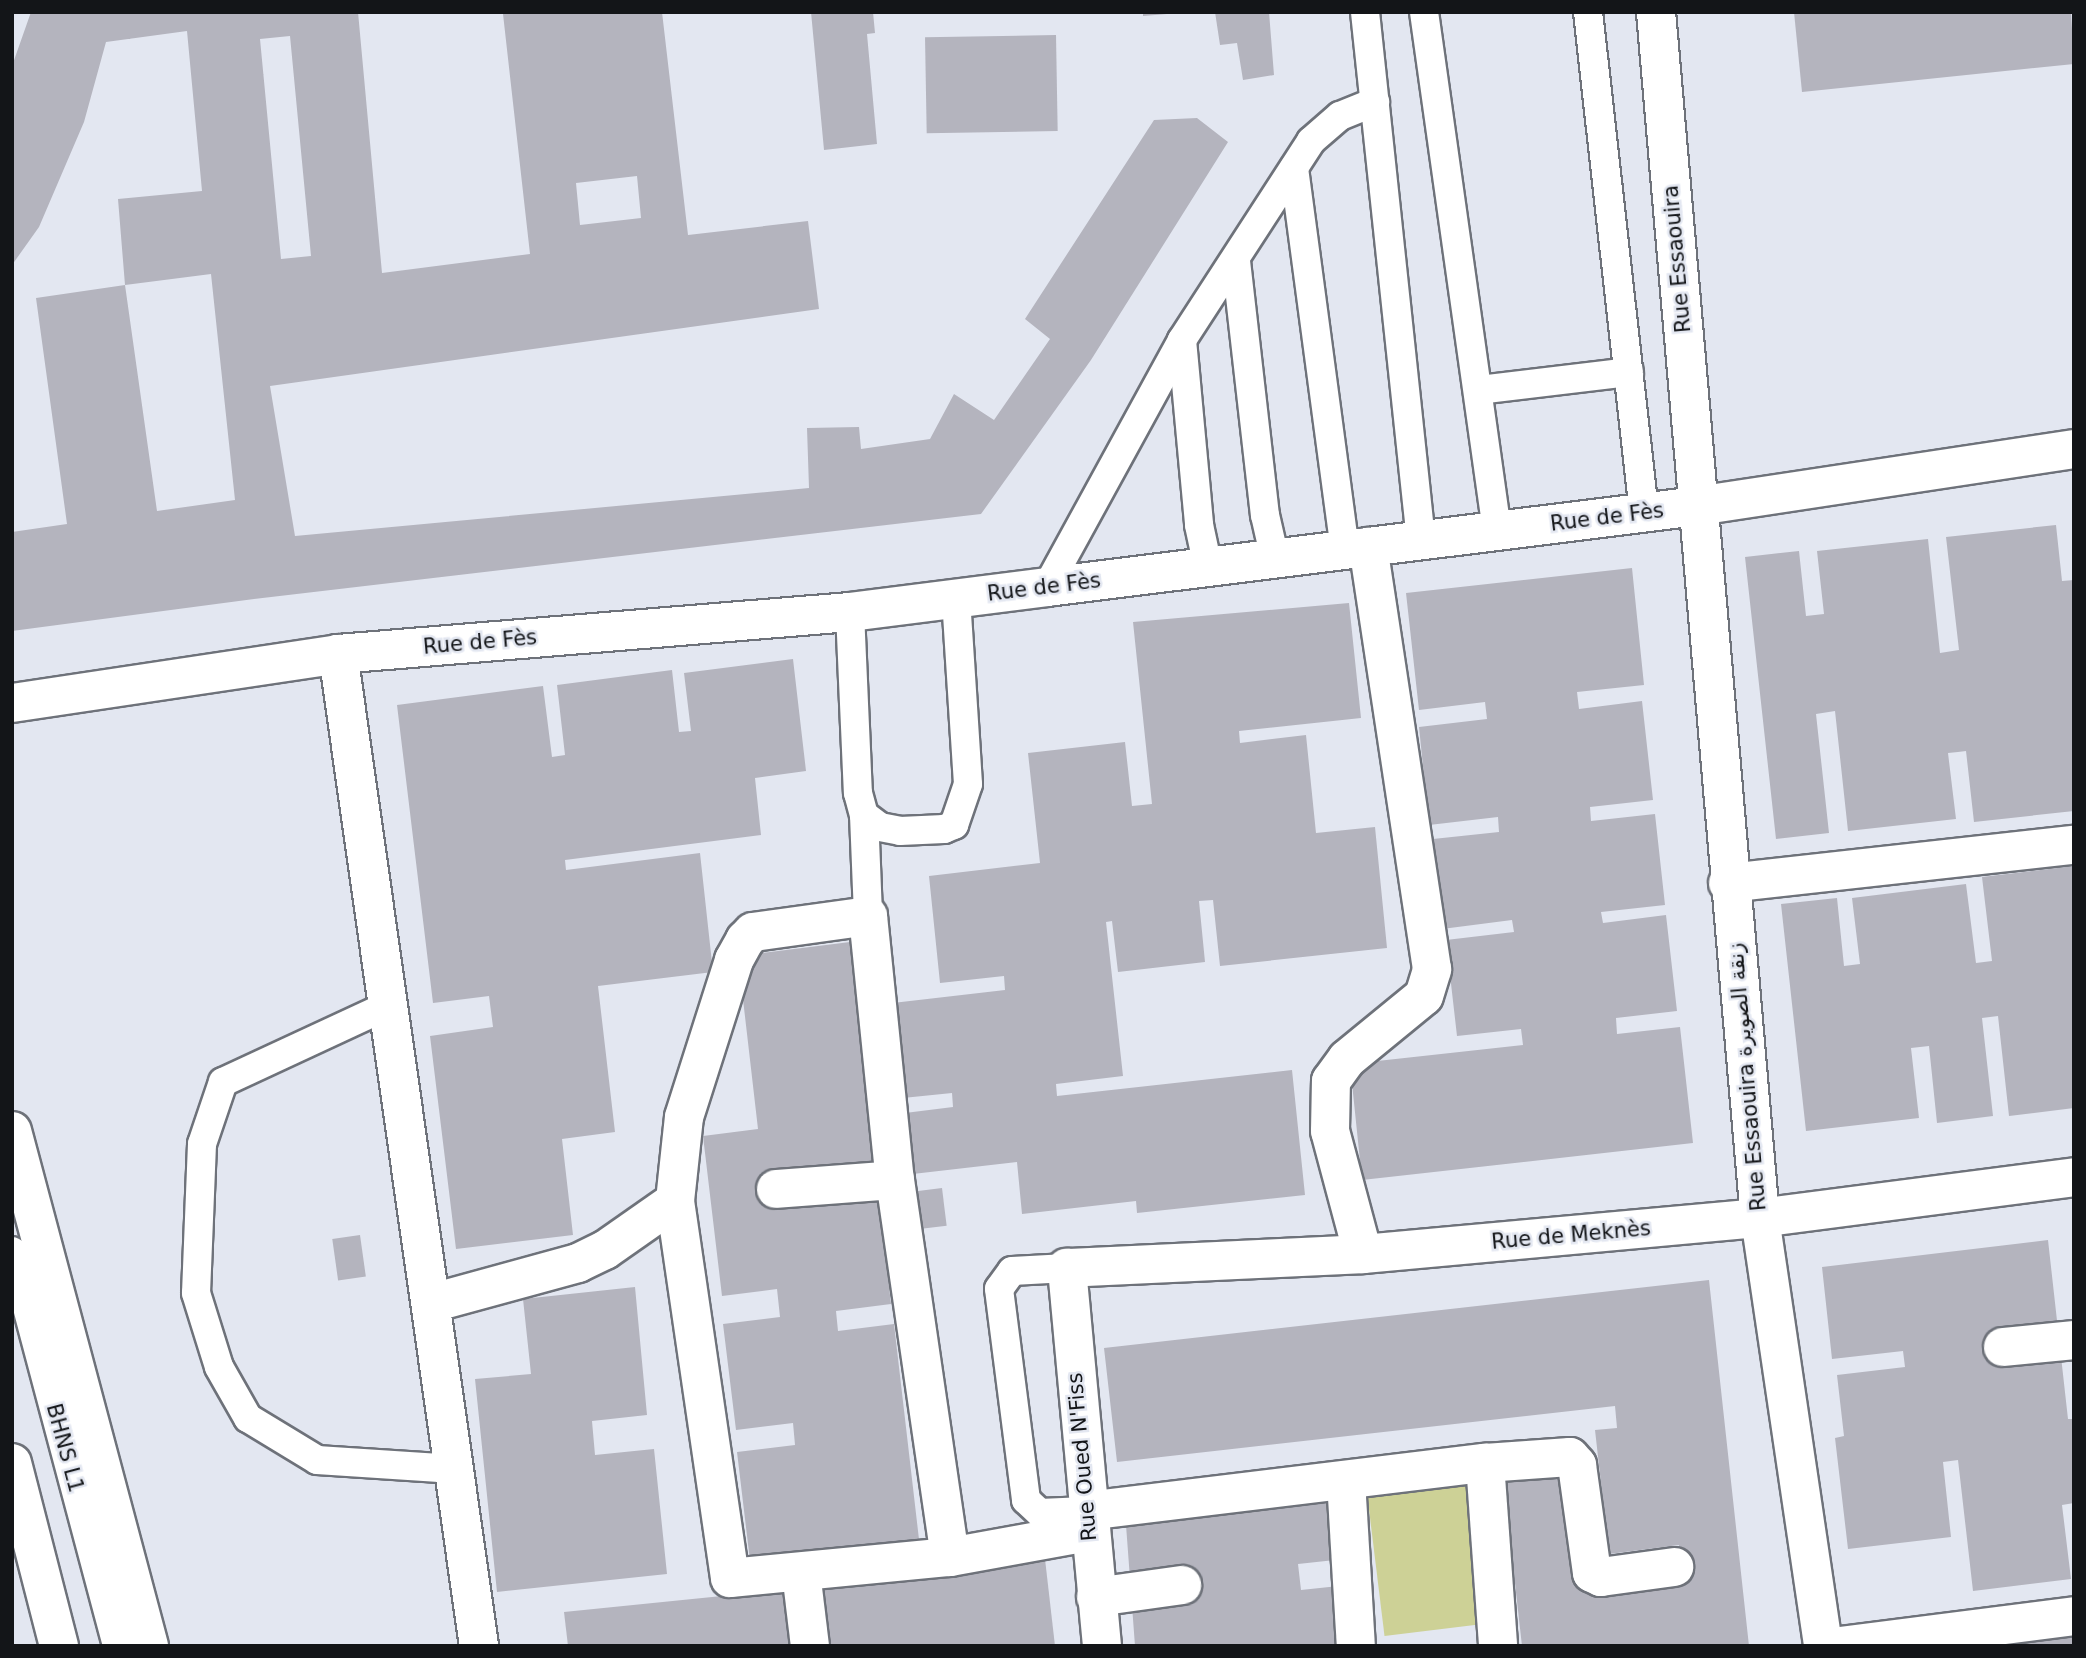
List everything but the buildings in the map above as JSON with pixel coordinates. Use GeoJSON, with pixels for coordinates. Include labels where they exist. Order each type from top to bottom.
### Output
{"type":"FeatureCollection","features":[{"type":"Feature","properties":{"kind":"street","name":"Rue Essaouira"},"geometry":{"type":"LineString","coordinates":[[1656,12],[1697,506]]}},
{"type":"Feature","properties":{"kind":"street","name":"Rue de Fès"},"geometry":{"type":"LineString","coordinates":[[12,703],[338,654],[850,612],[1697,506],[2074,449]]}},
{"type":"Feature","properties":{"kind":"street","name":"Rue Essaouira زنقة الصويرة"},"geometry":{"type":"LineString","coordinates":[[1697,506],[1728,883],[1760,1218],[1823,1646]]}},
{"type":"Feature","properties":{"kind":"street"},"geometry":{"type":"LineString","coordinates":[[1356,549],[1432,969],[1419,1002],[1347,1059],[1331,1081],[1330,1131],[1363,1254]]}},
{"type":"Feature","properties":{"kind":"street"},"geometry":{"type":"LineString","coordinates":[[338,654],[479,1646]]}},
{"type":"Feature","properties":{"kind":"street"},"geometry":{"type":"LineString","coordinates":[[1728,883],[2074,845]]}},
{"type":"Feature","properties":{"kind":"street"},"geometry":{"type":"LineString","coordinates":[[950,1557],[895,1180],[868,916],[753,932],[745,940],[684,1117],[675,1201],[730,1578],[950,1557],[1087,1522],[1346,1480],[1485,1463],[1570,1457],[1577,1465],[1592,1573],[1601,1577],[1674,1567]]}},
{"type":"Feature","properties":{"kind":"street"},"geometry":{"type":"LineString","coordinates":[[12,1131],[149,1646]]}},
{"type":"Feature","properties":{"kind":"street","name":"Rue de Meknès"},"geometry":{"type":"LineString","coordinates":[[1066,1268],[1363,1254],[1760,1218],[2074,1177]]}},
{"type":"Feature","properties":{"kind":"street"},"geometry":{"type":"LineString","coordinates":[[776,1189],[895,1180]]}},
{"type":"Feature","properties":{"kind":"street"},"geometry":{"type":"LineString","coordinates":[[432,1303],[578,1263],[605,1250],[675,1201]]}},
{"type":"Feature","properties":{"kind":"street","name":"Rue Oued N'Fiss"},"geometry":{"type":"LineString","coordinates":[[1066,1268],[1087,1522],[1102,1646]]}},
{"type":"Feature","properties":{"kind":"street"},"geometry":{"type":"LineString","coordinates":[[2003,1347],[2074,1340]]}},
{"type":"Feature","properties":{"kind":"street"},"geometry":{"type":"LineString","coordinates":[[12,1463],[59,1646]]}},
{"type":"Feature","properties":{"kind":"street"},"geometry":{"type":"LineString","coordinates":[[1485,1463],[1498,1646]]}},
{"type":"Feature","properties":{"kind":"street"},"geometry":{"type":"LineString","coordinates":[[1346,1480],[1356,1646]]}},
{"type":"Feature","properties":{"kind":"street"},"geometry":{"type":"LineString","coordinates":[[801,1572],[810,1646]]}},
{"type":"Feature","properties":{"kind":"street"},"geometry":{"type":"LineString","coordinates":[[1096,1597],[1182,1585]]}},
{"type":"Feature","properties":{"kind":"street"},"geometry":{"type":"LineString","coordinates":[[1841,1646],[2074,1616]]}},
{"type":"Feature","properties":{"kind":"lane"},"geometry":{"type":"LineString","coordinates":[[1365,12],[1421,540]]}},
{"type":"Feature","properties":{"kind":"lane"},"geometry":{"type":"LineString","coordinates":[[1424,12],[1497,531]]}},
{"type":"Feature","properties":{"kind":"lane"},"geometry":{"type":"LineString","coordinates":[[1588,12],[1644,512]]}},
{"type":"Feature","properties":{"kind":"lane"},"geometry":{"type":"LineString","coordinates":[[1047,587],[1182,340],[1236,261],[1294,168],[1324,127],[1376,102]]}},
{"type":"Feature","properties":{"kind":"lane"},"geometry":{"type":"LineString","coordinates":[[1294,168],[1356,549]]}},
{"type":"Feature","properties":{"kind":"lane"},"geometry":{"type":"LineString","coordinates":[[1236,261],[1265,515],[1275,559]]}},
{"type":"Feature","properties":{"kind":"lane"},"geometry":{"type":"LineString","coordinates":[[1182,340],[1199,525],[1208,567]]}},
{"type":"Feature","properties":{"kind":"lane"},"geometry":{"type":"LineString","coordinates":[[1479,390],[1629,372]]}},
{"type":"Feature","properties":{"kind":"lane"},"geometry":{"type":"LineString","coordinates":[[864,815],[880,827],[900,831],[944,828],[954,825],[964,806],[968,784],[956,598]]}},
{"type":"Feature","properties":{"kind":"lane"},"geometry":{"type":"LineString","coordinates":[[850,612],[858,793],[864,815],[868,916]]}},
{"type":"Feature","properties":{"kind":"lane"},"geometry":{"type":"LineString","coordinates":[[389,1005],[223,1082],[202,1144],[196,1293],[219,1367],[248,1418],[317,1460],[455,1469]]}},
{"type":"Feature","properties":{"kind":"lane","name":"BHNS L1"},"geometry":{"type":"LineString","coordinates":[[12,1251],[117,1646]]}},
{"type":"Feature","properties":{"kind":"lane"},"geometry":{"type":"LineString","coordinates":[[1066,1268],[1012,1271],[999,1289],[1026,1500],[1040,1513],[1087,1522]]}},
{"type":"Feature","properties":{"kind":"lane","name":"BHNS L1"},"geometry":{"type":"LineString","coordinates":[[12,1310],[101,1646]]}},
{"type":"Feature","properties":{"kind":"green space"},"geometry":{"type":"Polygon","coordinates":[[[1465,1479],[1483,1624],[1385,1636],[1367,1491],[1465,1479]]]}}]}
